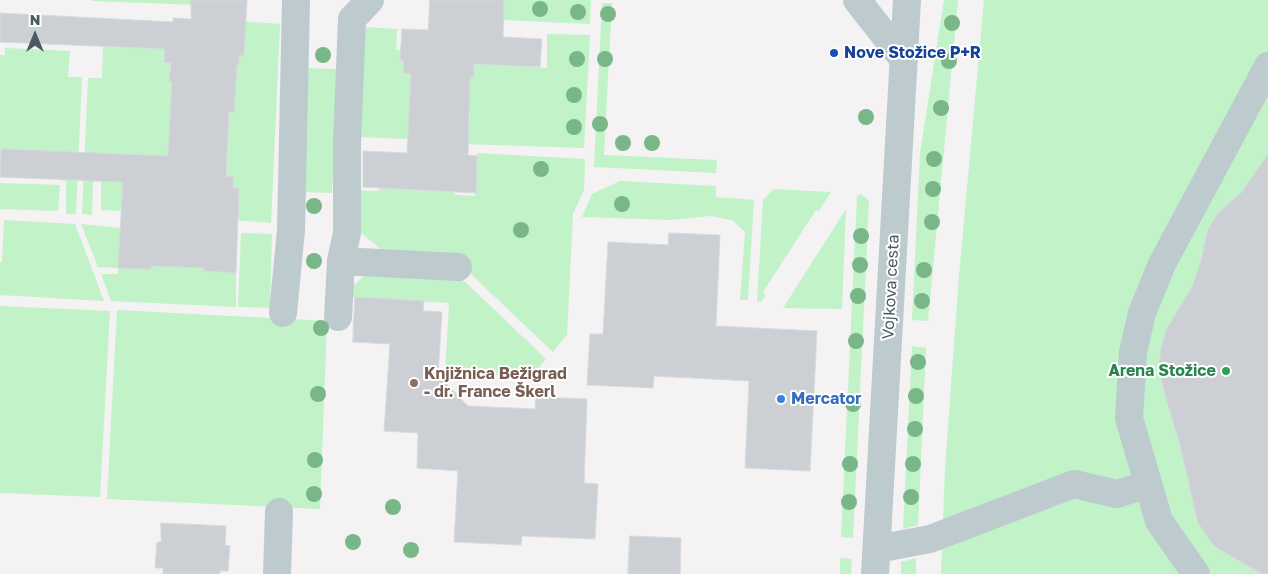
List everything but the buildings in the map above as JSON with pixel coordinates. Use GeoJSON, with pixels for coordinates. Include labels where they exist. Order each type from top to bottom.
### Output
{"type":"FeatureCollection","features":[{"type":"Feature","properties":{"kind":"street"},"geometry":{"type":"LineString","coordinates":[[284,313],[291,230],[296,0]]}},
{"type":"Feature","properties":{"kind":"street"},"geometry":{"type":"LineString","coordinates":[[338,317],[341,261],[347,233],[347,143],[352,19],[370,0]]}},
{"type":"Feature","properties":{"kind":"street"},"geometry":{"type":"LineString","coordinates":[[857,0],[904,60]]}},
{"type":"Feature","properties":{"kind":"street","name":"Vojkova cesta"},"geometry":{"type":"LineString","coordinates":[[876,561],[907,0]]}},
{"type":"Feature","properties":{"kind":"street"},"geometry":{"type":"LineString","coordinates":[[1196,574],[1159,521],[1129,418],[1133,352],[1142,313],[1162,264],[1268,66]]}},
{"type":"Feature","properties":{"kind":"street"},"geometry":{"type":"LineString","coordinates":[[341,261],[458,267]]}},
{"type":"Feature","properties":{"kind":"street"},"geometry":{"type":"LineString","coordinates":[[876,561],[1074,484],[1117,494],[1148,484]]}},
{"type":"Feature","properties":{"kind":"street"},"geometry":{"type":"LineString","coordinates":[[277,574],[279,512]]}},
{"type":"Feature","properties":{"kind":"green space"},"geometry":{"type":"Polygon","coordinates":[[[191,0],[199,5],[91,1],[191,0]]]}},
{"type":"Feature","properties":{"kind":"green space"},"geometry":{"type":"Polygon","coordinates":[[[504,0],[591,0],[590,24],[503,20],[504,0]]]}},
{"type":"Feature","properties":{"kind":"green space"},"geometry":{"type":"Polygon","coordinates":[[[944,0],[958,0],[928,321],[912,320],[920,153],[944,0]]]}},
{"type":"Feature","properties":{"kind":"green space"},"geometry":{"type":"Polygon","coordinates":[[[984,0],[1268,0],[1268,574],[941,574],[945,468],[959,276],[984,0]]]}},
{"type":"Feature","properties":{"kind":"green space"},"geometry":{"type":"Polygon","coordinates":[[[602,3],[612,3],[604,155],[717,160],[716,173],[594,167],[602,3]]]}},
{"type":"Feature","properties":{"kind":"green space"},"geometry":{"type":"Polygon","coordinates":[[[241,21],[280,24],[271,223],[232,220],[238,201],[239,188],[233,188],[234,177],[226,176],[229,112],[234,111],[231,65],[239,65],[239,55],[243,56],[241,21]]]}},
{"type":"Feature","properties":{"kind":"green space"},"geometry":{"type":"Polygon","coordinates":[[[364,27],[397,29],[396,50],[401,50],[404,61],[403,73],[411,74],[408,139],[359,137],[364,27]]]}},
{"type":"Feature","properties":{"kind":"green space"},"geometry":{"type":"Polygon","coordinates":[[[547,34],[590,35],[584,148],[463,144],[465,125],[469,125],[470,111],[465,111],[467,77],[473,77],[474,64],[547,68],[547,34]]]}},
{"type":"Feature","properties":{"kind":"green space"},"geometry":{"type":"Polygon","coordinates":[[[103,47],[165,49],[170,63],[169,81],[175,82],[171,156],[102,153],[101,181],[93,182],[92,215],[82,214],[88,78],[102,78],[103,47]]]}},
{"type":"Feature","properties":{"kind":"green space"},"geometry":{"type":"Polygon","coordinates":[[[5,48],[70,51],[68,77],[82,77],[76,214],[66,214],[66,181],[60,180],[61,152],[0,164],[0,55],[5,55],[5,48]]]}},
{"type":"Feature","properties":{"kind":"green space"},"geometry":{"type":"Polygon","coordinates":[[[303,68],[338,69],[332,193],[298,192],[303,68]]]}},
{"type":"Feature","properties":{"kind":"green space"},"geometry":{"type":"Polygon","coordinates":[[[477,153],[585,159],[584,190],[573,214],[567,335],[553,352],[456,260],[390,257],[359,231],[355,190],[379,191],[379,188],[454,192],[455,195],[475,196],[477,153]]]}},
{"type":"Feature","properties":{"kind":"green space"},"geometry":{"type":"Polygon","coordinates":[[[101,181],[159,184],[165,213],[101,210],[101,181]]]}},
{"type":"Feature","properties":{"kind":"green space"},"geometry":{"type":"Polygon","coordinates":[[[620,181],[716,186],[716,197],[754,200],[748,300],[740,300],[745,232],[732,220],[710,216],[671,220],[582,217],[592,194],[620,181]]]}},
{"type":"Feature","properties":{"kind":"green space"},"geometry":{"type":"Polygon","coordinates":[[[0,183],[60,185],[58,211],[0,209],[0,183]]]}},
{"type":"Feature","properties":{"kind":"green space"},"geometry":{"type":"Polygon","coordinates":[[[774,189],[831,192],[819,211],[816,210],[763,292],[766,295],[761,302],[757,302],[763,200],[774,189]]]}},
{"type":"Feature","properties":{"kind":"green space"},"geometry":{"type":"Polygon","coordinates":[[[861,194],[869,201],[853,538],[841,537],[857,196],[861,194]]]}},
{"type":"Feature","properties":{"kind":"green space"},"geometry":{"type":"Polygon","coordinates":[[[846,209],[842,309],[783,308],[846,209]]]}},
{"type":"Feature","properties":{"kind":"green space"},"geometry":{"type":"Polygon","coordinates":[[[4,220],[75,224],[104,301],[0,295],[0,262],[2,262],[4,220]]]}},
{"type":"Feature","properties":{"kind":"green space"},"geometry":{"type":"Polygon","coordinates":[[[81,224],[120,228],[151,266],[204,268],[204,271],[236,273],[236,307],[111,301],[101,274],[118,274],[118,268],[98,267],[81,224]]]}},
{"type":"Feature","properties":{"kind":"green space"},"geometry":{"type":"Polygon","coordinates":[[[241,233],[272,234],[270,308],[238,307],[241,233]]]}},
{"type":"Feature","properties":{"kind":"green space"},"geometry":{"type":"Polygon","coordinates":[[[369,271],[458,275],[546,359],[531,377],[445,373],[449,303],[351,297],[351,288],[369,271]]]}},
{"type":"Feature","properties":{"kind":"green space"},"geometry":{"type":"Polygon","coordinates":[[[0,306],[110,311],[100,497],[0,493],[0,306]]]}},
{"type":"Feature","properties":{"kind":"green space"},"geometry":{"type":"Polygon","coordinates":[[[117,310],[327,321],[320,509],[107,499],[117,310]]]}},
{"type":"Feature","properties":{"kind":"green space"},"geometry":{"type":"Polygon","coordinates":[[[912,346],[926,348],[918,525],[903,529],[912,346]]]}},
{"type":"Feature","properties":{"kind":"green space"},"geometry":{"type":"Polygon","coordinates":[[[840,558],[852,559],[851,574],[840,574],[840,558]]]}},
{"type":"Feature","properties":{"kind":"green space"},"geometry":{"type":"Polygon","coordinates":[[[916,558],[916,574],[901,574],[901,562],[916,558]]]}},
{"type":"Feature","properties":{"kind":"place","name":"Nove Stožice P+R"},"geometry":{"type":"Point","coordinates":[834,53]}},
{"type":"Feature","properties":{"kind":"place","name":"Arena Stožice"},"geometry":{"type":"Point","coordinates":[1226,371]}},
{"type":"Feature","properties":{"kind":"place","name":"Knjižnica Bežigrad - dr. France Škerl"},"geometry":{"type":"Point","coordinates":[414,383]}},
{"type":"Feature","properties":{"kind":"place","name":"Mercator"},"geometry":{"type":"Point","coordinates":[781,399]}}]}
